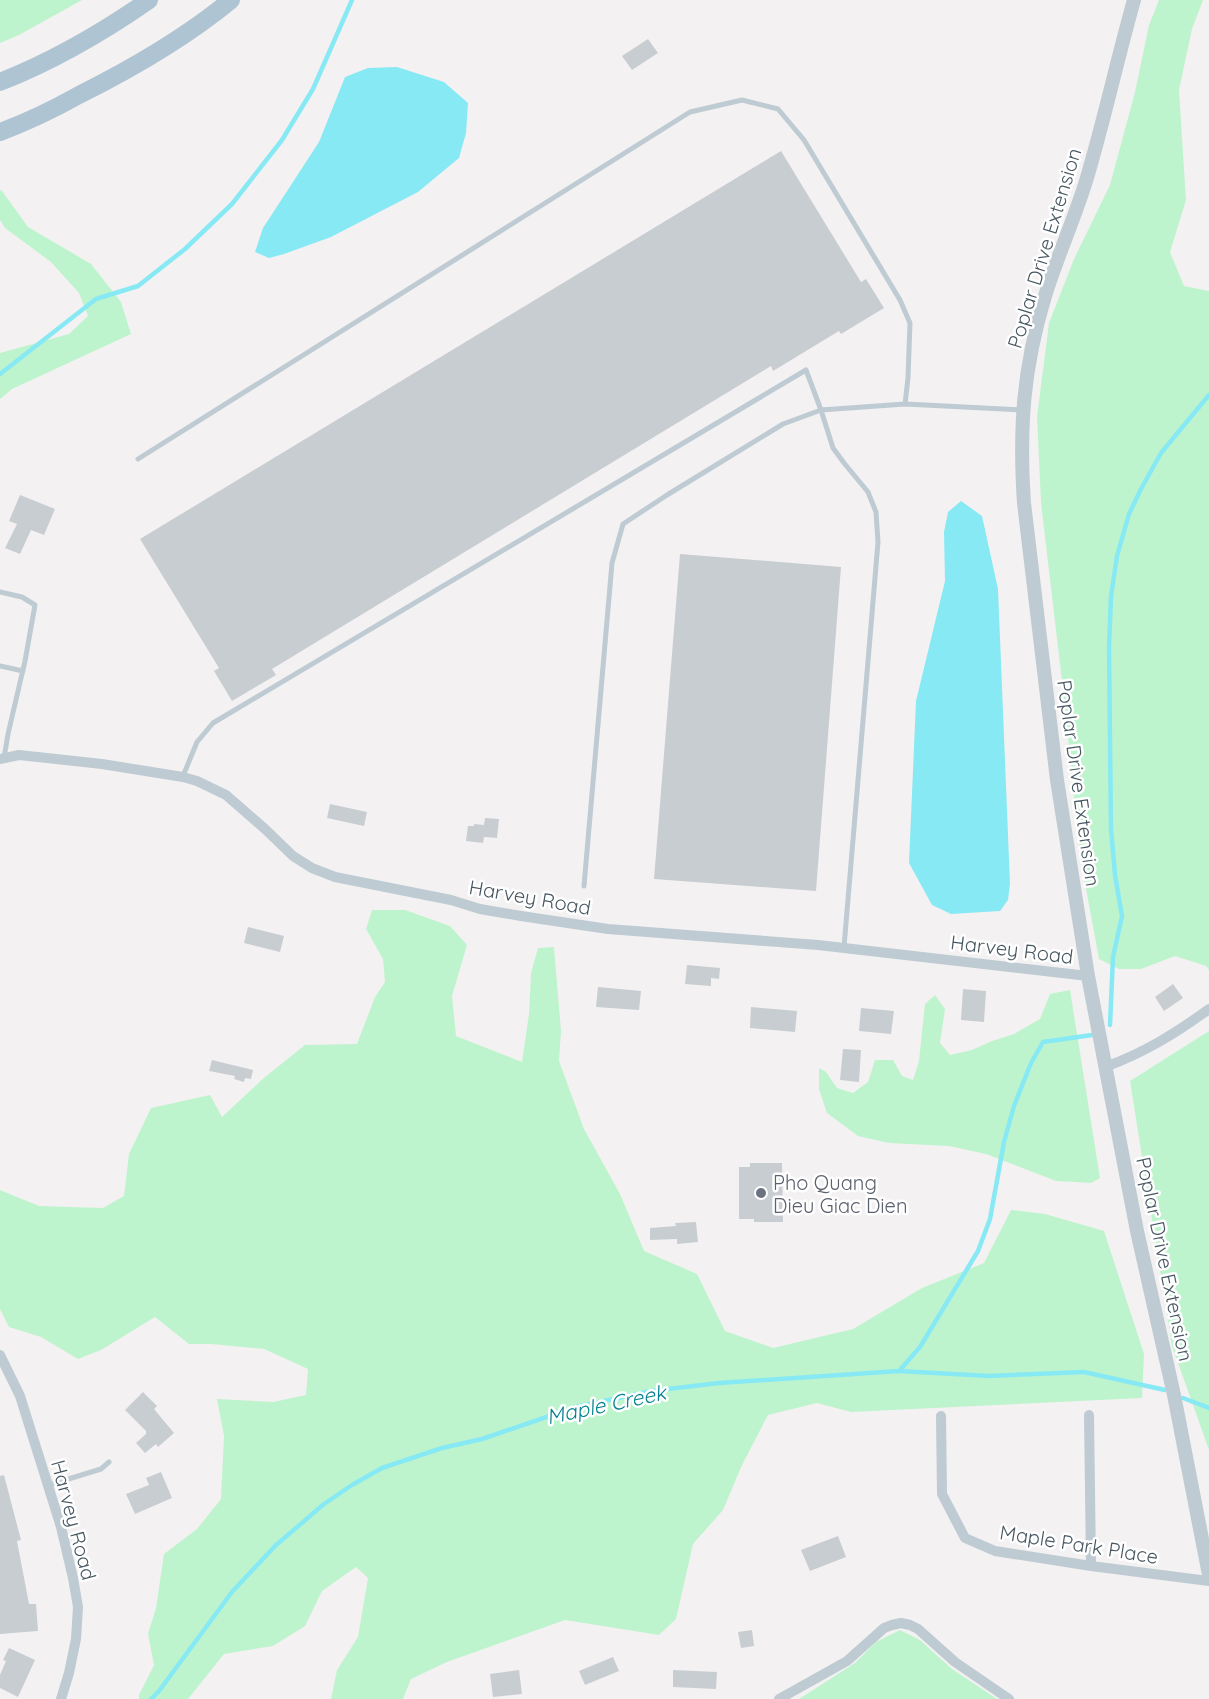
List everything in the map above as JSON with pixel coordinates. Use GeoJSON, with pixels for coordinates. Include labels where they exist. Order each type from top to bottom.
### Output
{"type":"FeatureCollection","features":[{"type":"Feature","properties":{"kind":"main road"},"geometry":{"type":"LineString","coordinates":[[0,82],[111,27],[149,0]]}},
{"type":"Feature","properties":{"kind":"main road"},"geometry":{"type":"LineString","coordinates":[[0,132],[130,70],[206,21],[231,0]]}},
{"type":"Feature","properties":{"kind":"street","name":"Poplar Drive Extension"},"geometry":{"type":"LineString","coordinates":[[1134,0],[1094,156],[1036,327],[1027,368],[1022,410],[1021,459],[1024,503],[1057,780],[1088,976],[1137,1232],[1174,1395],[1209,1575]]}},
{"type":"Feature","properties":{"kind":"street","name":"Harvey Road"},"geometry":{"type":"LineString","coordinates":[[2,758],[19,754],[102,764],[197,781],[226,795],[293,856],[312,868],[335,877],[451,900],[480,909],[608,928],[844,948],[1088,976]]}},
{"type":"Feature","properties":{"kind":"street"},"geometry":{"type":"LineString","coordinates":[[1106,1067],[1158,1044],[1209,1010]]}},
{"type":"Feature","properties":{"kind":"street","name":"Harvey Road"},"geometry":{"type":"LineString","coordinates":[[0,1355],[20,1396],[68,1551],[78,1607],[76,1640],[62,1699]]}},
{"type":"Feature","properties":{"kind":"street"},"geometry":{"type":"LineString","coordinates":[[1089,1415],[1091,1566]]}},
{"type":"Feature","properties":{"kind":"street","name":"Maple Park Place"},"geometry":{"type":"LineString","coordinates":[[941,1416],[942,1494],[964,1538],[995,1551],[1209,1581]]}},
{"type":"Feature","properties":{"kind":"street"},"geometry":{"type":"LineString","coordinates":[[779,1699],[847,1661],[884,1628],[901,1623],[918,1629],[955,1662],[1009,1699]]}},
{"type":"Feature","properties":{"kind":"lane"},"geometry":{"type":"LineString","coordinates":[[138,459],[690,112],[741,100],[778,109],[804,140],[900,300],[910,323],[905,404]]}},
{"type":"Feature","properties":{"kind":"lane"},"geometry":{"type":"LineString","coordinates":[[183,777],[197,742],[213,723],[806,370],[833,448],[868,492],[876,512],[878,542],[844,948]]}},
{"type":"Feature","properties":{"kind":"lane"},"geometry":{"type":"LineString","coordinates":[[584,886],[612,563],[623,524],[783,424],[821,410],[905,404],[1022,410]]}},
{"type":"Feature","properties":{"kind":"lane"},"geometry":{"type":"LineString","coordinates":[[0,592],[22,597],[35,605],[23,671],[2,758]]}},
{"type":"Feature","properties":{"kind":"lane"},"geometry":{"type":"LineString","coordinates":[[0,666],[23,671]]}},
{"type":"Feature","properties":{"kind":"lane"},"geometry":{"type":"LineString","coordinates":[[47,1486],[101,1469],[109,1462]]}},
{"type":"Feature","properties":{"kind":"green space"},"geometry":{"type":"Polygon","coordinates":[[[0,0],[82,0],[0,43],[0,0]]]}},
{"type":"Feature","properties":{"kind":"green space"},"geometry":{"type":"Polygon","coordinates":[[[1159,0],[1203,0],[1192,29],[1179,90],[1186,200],[1170,252],[1184,286],[1209,291],[1209,970],[1206,966],[1175,956],[1141,969],[1119,969],[1099,959],[1080,856],[1041,503],[1037,417],[1049,323],[1074,259],[1110,185],[1135,92],[1149,25],[1159,0]]]}},
{"type":"Feature","properties":{"kind":"green space"},"geometry":{"type":"Polygon","coordinates":[[[0,190],[28,227],[91,264],[121,302],[131,334],[12,389],[0,399],[0,353],[69,334],[88,316],[79,293],[51,262],[5,228],[0,220],[0,190]]]}},
{"type":"Feature","properties":{"kind":"green space"},"geometry":{"type":"Polygon","coordinates":[[[372,910],[405,910],[450,926],[467,945],[452,996],[456,1036],[522,1062],[529,1014],[531,973],[538,948],[554,947],[561,1031],[559,1061],[584,1129],[620,1194],[644,1251],[697,1274],[725,1331],[773,1348],[853,1329],[922,1288],[984,1263],[1011,1210],[1045,1214],[1104,1231],[1144,1354],[1142,1398],[851,1412],[817,1403],[768,1415],[742,1465],[723,1510],[693,1544],[676,1619],[659,1635],[565,1620],[447,1662],[411,1679],[403,1699],[331,1699],[337,1670],[358,1637],[368,1578],[356,1567],[322,1591],[305,1626],[273,1646],[224,1654],[188,1699],[139,1699],[154,1665],[148,1634],[156,1608],[164,1554],[197,1529],[221,1499],[224,1436],[217,1399],[273,1402],[306,1395],[308,1369],[264,1349],[189,1344],[155,1317],[101,1350],[78,1359],[41,1337],[9,1327],[0,1309],[0,1190],[39,1206],[103,1208],[124,1196],[129,1154],[151,1108],[210,1095],[222,1117],[265,1077],[305,1045],[357,1044],[375,997],[385,982],[383,959],[366,929],[372,910]]]}},
{"type":"Feature","properties":{"kind":"green space"},"geometry":{"type":"Polygon","coordinates":[[[1070,990],[1100,1178],[1091,1183],[1056,1181],[986,1154],[949,1146],[889,1143],[858,1136],[827,1113],[819,1089],[819,1068],[826,1072],[837,1088],[853,1093],[868,1082],[875,1060],[893,1060],[902,1076],[913,1080],[919,1061],[925,1004],[935,995],[945,1009],[940,1043],[950,1055],[972,1050],[1014,1034],[1040,1019],[1050,994],[1070,990]]]}},
{"type":"Feature","properties":{"kind":"green space"},"geometry":{"type":"Polygon","coordinates":[[[1209,1031],[1209,1450],[1172,1346],[1130,1081],[1209,1031]]]}},
{"type":"Feature","properties":{"kind":"green space"},"geometry":{"type":"Polygon","coordinates":[[[900,1630],[920,1640],[952,1669],[997,1699],[799,1699],[855,1663],[876,1642],[900,1630]]]}},
{"type":"Feature","properties":{"kind":"water"},"geometry":{"type":"Polygon","coordinates":[[[397,67],[444,82],[468,103],[466,133],[459,158],[418,192],[331,237],[269,258],[255,252],[263,228],[319,142],[345,77],[368,68],[397,67]]]}},
{"type":"Feature","properties":{"kind":"water"},"geometry":{"type":"Polygon","coordinates":[[[961,501],[982,516],[998,589],[1010,884],[1008,900],[1000,911],[951,914],[932,905],[909,863],[916,701],[945,581],[944,532],[948,512],[961,501]]]}},
{"type":"Feature","properties":{"kind":"building"},"geometry":{"type":"Polygon","coordinates":[[[648,39],[658,53],[632,70],[622,56],[648,39]]]}},
{"type":"Feature","properties":{"kind":"building"},"geometry":{"type":"Polygon","coordinates":[[[781,151],[861,282],[866,279],[884,308],[841,334],[839,331],[773,371],[771,366],[272,669],[276,675],[232,701],[214,671],[219,668],[140,539],[781,151]]]}},
{"type":"Feature","properties":{"kind":"building"},"geometry":{"type":"Polygon","coordinates":[[[20,495],[55,509],[44,535],[31,530],[20,554],[5,548],[17,524],[9,521],[20,495]]]}},
{"type":"Feature","properties":{"kind":"building"},"geometry":{"type":"Polygon","coordinates":[[[680,554],[841,567],[816,891],[654,879],[680,554]]]}},
{"type":"Feature","properties":{"kind":"building"},"geometry":{"type":"Polygon","coordinates":[[[330,804],[367,812],[364,826],[327,818],[330,804]]]}},
{"type":"Feature","properties":{"kind":"building"},"geometry":{"type":"Polygon","coordinates":[[[485,818],[499,819],[497,838],[484,837],[483,843],[466,841],[468,826],[484,825],[485,818]]]}},
{"type":"Feature","properties":{"kind":"building"},"geometry":{"type":"Polygon","coordinates":[[[248,927],[284,936],[280,952],[244,943],[248,927]]]}},
{"type":"Feature","properties":{"kind":"building"},"geometry":{"type":"Polygon","coordinates":[[[687,965],[720,968],[719,979],[711,978],[711,986],[685,984],[687,965]]]}},
{"type":"Feature","properties":{"kind":"building"},"geometry":{"type":"Polygon","coordinates":[[[1173,984],[1183,998],[1164,1011],[1155,997],[1173,984]]]}},
{"type":"Feature","properties":{"kind":"building"},"geometry":{"type":"Polygon","coordinates":[[[598,987],[641,991],[639,1010],[596,1007],[598,987]]]}},
{"type":"Feature","properties":{"kind":"building"},"geometry":{"type":"Polygon","coordinates":[[[963,989],[986,991],[984,1022],[961,1020],[963,989]]]}},
{"type":"Feature","properties":{"kind":"building"},"geometry":{"type":"Polygon","coordinates":[[[751,1007],[797,1011],[795,1032],[750,1028],[751,1007]]]}},
{"type":"Feature","properties":{"kind":"building"},"geometry":{"type":"Polygon","coordinates":[[[861,1008],[894,1011],[891,1034],[859,1031],[861,1008]]]}},
{"type":"Feature","properties":{"kind":"building"},"geometry":{"type":"Polygon","coordinates":[[[843,1049],[861,1050],[859,1082],[840,1080],[843,1049]]]}},
{"type":"Feature","properties":{"kind":"building"},"geometry":{"type":"Polygon","coordinates":[[[212,1060],[253,1070],[251,1079],[245,1078],[244,1082],[234,1079],[235,1076],[209,1071],[212,1060]]]}},
{"type":"Feature","properties":{"kind":"building","name":"Pho Quang Dieu Giac Dien"},"geometry":{"type":"Polygon","coordinates":[[[750,1163],[782,1163],[783,1222],[754,1222],[754,1219],[739,1219],[739,1167],[750,1167],[750,1163]]]}},
{"type":"Feature","properties":{"kind":"building"},"geometry":{"type":"Polygon","coordinates":[[[696,1222],[698,1242],[677,1244],[677,1239],[650,1240],[650,1228],[696,1222]]]}},
{"type":"Feature","properties":{"kind":"building"},"geometry":{"type":"Polygon","coordinates":[[[143,1392],[157,1406],[154,1409],[174,1433],[158,1447],[156,1444],[145,1453],[136,1443],[146,1434],[146,1431],[125,1410],[143,1392]]]}},
{"type":"Feature","properties":{"kind":"building"},"geometry":{"type":"Polygon","coordinates":[[[161,1472],[172,1498],[135,1514],[126,1494],[149,1485],[146,1478],[161,1472]]]}},
{"type":"Feature","properties":{"kind":"building"},"geometry":{"type":"Polygon","coordinates":[[[4,1475],[21,1540],[17,1541],[29,1604],[36,1604],[38,1631],[0,1634],[0,1476],[4,1475]]]}},
{"type":"Feature","properties":{"kind":"building"},"geometry":{"type":"Polygon","coordinates":[[[838,1536],[846,1557],[810,1571],[801,1550],[838,1536]]]}},
{"type":"Feature","properties":{"kind":"building"},"geometry":{"type":"Polygon","coordinates":[[[752,1630],[754,1646],[741,1648],[738,1632],[752,1630]]]}},
{"type":"Feature","properties":{"kind":"building"},"geometry":{"type":"Polygon","coordinates":[[[9,1648],[35,1660],[18,1697],[0,1688],[0,1675],[6,1661],[3,1660],[9,1648]]]}},
{"type":"Feature","properties":{"kind":"building"},"geometry":{"type":"Polygon","coordinates":[[[613,1657],[619,1671],[585,1685],[579,1671],[613,1657]]]}},
{"type":"Feature","properties":{"kind":"building"},"geometry":{"type":"Polygon","coordinates":[[[519,1670],[522,1694],[493,1697],[490,1674],[519,1670]]]}},
{"type":"Feature","properties":{"kind":"building"},"geometry":{"type":"Polygon","coordinates":[[[673,1670],[717,1672],[716,1689],[673,1687],[673,1670]]]}},
{"type":"Feature","properties":{"kind":"waterway"},"geometry":{"type":"LineString","coordinates":[[0,374],[96,299],[138,286],[185,249],[232,204],[282,140],[313,89],[352,0]]}},
{"type":"Feature","properties":{"kind":"waterway"},"geometry":{"type":"LineString","coordinates":[[1110,1025],[1113,957],[1122,916],[1115,875],[1111,829],[1109,647],[1111,596],[1117,556],[1129,514],[1161,453],[1209,395]]}},
{"type":"Feature","properties":{"kind":"waterway"},"geometry":{"type":"LineString","coordinates":[[899,1371],[920,1347],[978,1251],[990,1219],[1004,1142],[1014,1106],[1031,1063],[1043,1042],[1092,1035]]}},
{"type":"Feature","properties":{"kind":"waterway","name":"Maple Creek"},"geometry":{"type":"LineString","coordinates":[[151,1699],[232,1592],[275,1546],[324,1504],[382,1468],[442,1448],[482,1439],[576,1407],[651,1391],[719,1383],[899,1371],[989,1376],[1084,1372],[1165,1390]]}},
{"type":"Feature","properties":{"kind":"waterway","name":"Maple Creek"},"geometry":{"type":"LineString","coordinates":[[1183,1398],[1209,1408]]}},
{"type":"Feature","properties":{"kind":"place","name":"Pho Quang Dieu Giac Dien"},"geometry":{"type":"Point","coordinates":[761,1193]}}]}
